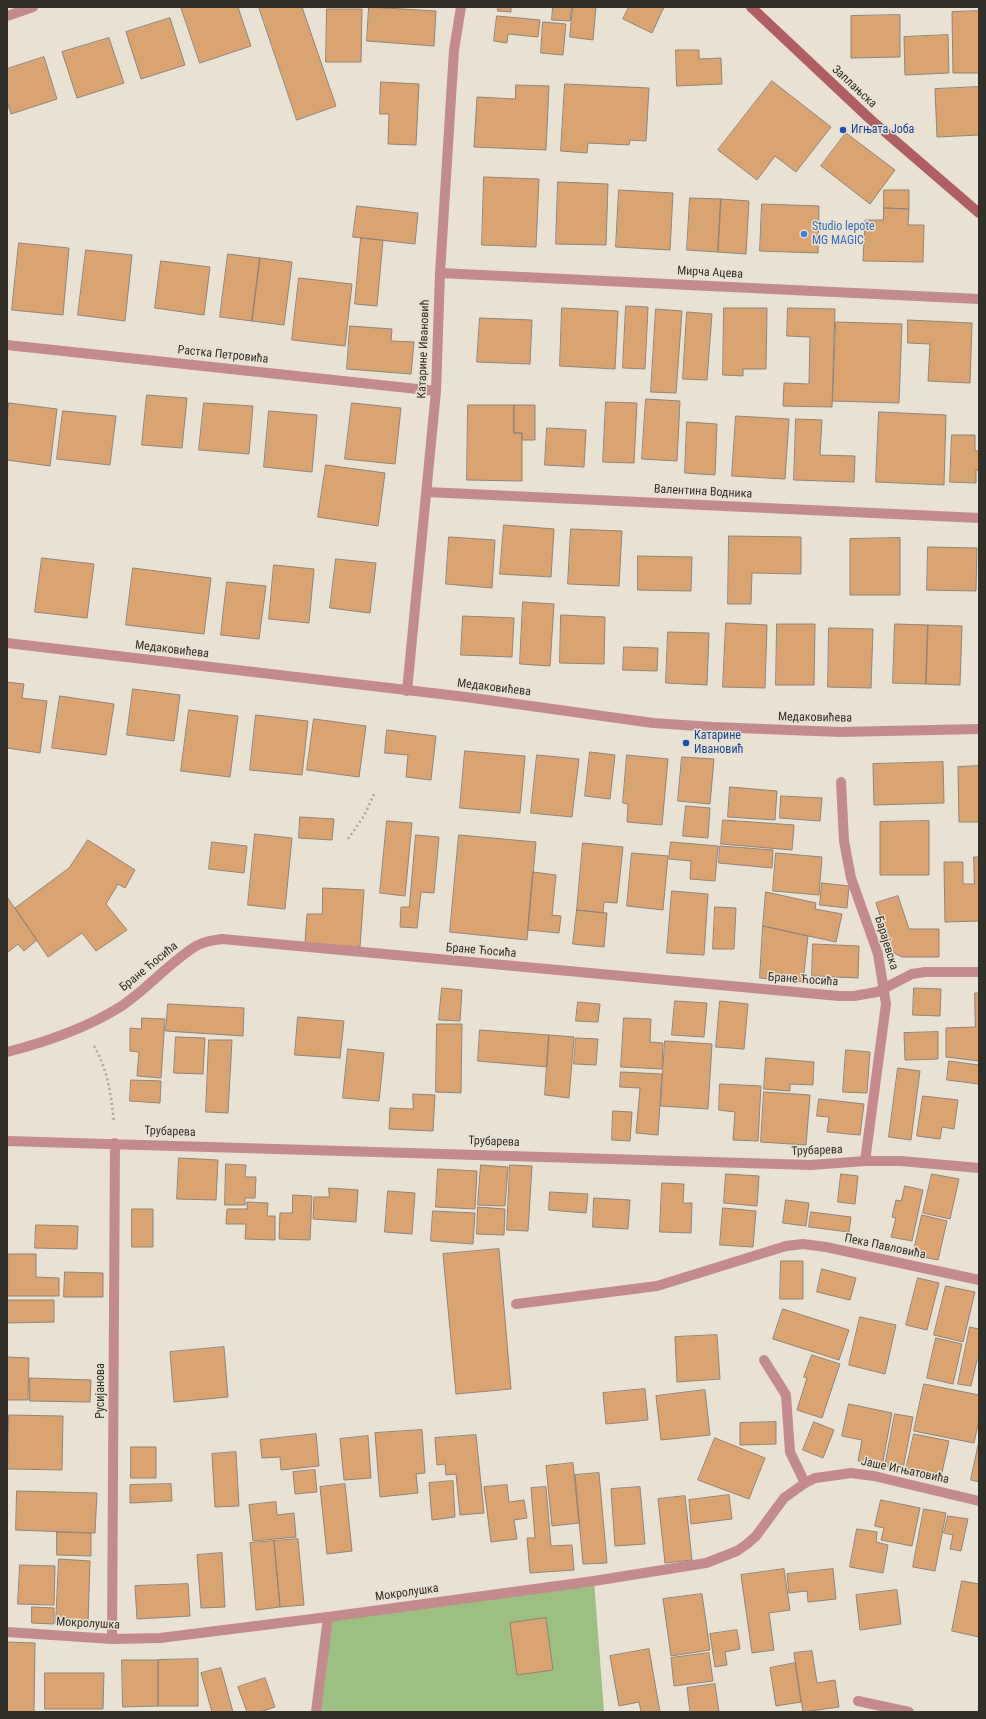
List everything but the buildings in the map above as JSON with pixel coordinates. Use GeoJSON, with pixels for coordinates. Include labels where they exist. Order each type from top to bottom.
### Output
{"type":"FeatureCollection","features":[{"type":"Feature","properties":{"kind":"main road","name":"Заплањска"},"geometry":{"type":"LineString","coordinates":[[755,8],[870,119],[979,213]]}},
{"type":"Feature","properties":{"kind":"street"},"geometry":{"type":"LineString","coordinates":[[7,16],[34,7]]}},
{"type":"Feature","properties":{"kind":"street","name":"Катарине Ивановић"},"geometry":{"type":"LineString","coordinates":[[407,691],[436,391],[440,274],[454,50],[461,7]]}},
{"type":"Feature","properties":{"kind":"street","name":"Мирча Ацева"},"geometry":{"type":"LineString","coordinates":[[440,274],[979,299]]}},
{"type":"Feature","properties":{"kind":"street","name":"Растка Петровића"},"geometry":{"type":"LineString","coordinates":[[7,345],[436,391]]}},
{"type":"Feature","properties":{"kind":"street","name":"Валентина Водника"},"geometry":{"type":"LineString","coordinates":[[427,492],[979,518]]}},
{"type":"Feature","properties":{"kind":"street","name":"Медаковићева"},"geometry":{"type":"LineString","coordinates":[[7,643],[653,722],[713,727],[840,732],[979,729]]}},
{"type":"Feature","properties":{"kind":"street","name":"Барајевска"},"geometry":{"type":"LineString","coordinates":[[841,782],[844,841],[851,878],[878,954],[886,1004],[885,1023],[864,1161]]}},
{"type":"Feature","properties":{"kind":"street","name":"Бране Ћосића"},"geometry":{"type":"LineString","coordinates":[[7,1052],[44,1042],[83,1026],[119,1007],[146,988],[196,945],[207,941],[222,939],[839,996],[868,994],[884,989],[912,974],[925,972],[979,972]]}},
{"type":"Feature","properties":{"kind":"street","name":"Трубарева"},"geometry":{"type":"LineString","coordinates":[[7,1141],[115,1143],[812,1165],[864,1161],[901,1161],[979,1168]]}},
{"type":"Feature","properties":{"kind":"street","name":"Русијанова"},"geometry":{"type":"LineString","coordinates":[[112,1639],[115,1143]]}},
{"type":"Feature","properties":{"kind":"street","name":"Пека Павловића"},"geometry":{"type":"LineString","coordinates":[[516,1304],[657,1286],[786,1246],[803,1244],[826,1247],[979,1280]]}},
{"type":"Feature","properties":{"kind":"street"},"geometry":{"type":"LineString","coordinates":[[764,1360],[786,1395],[790,1452],[805,1483]]}},
{"type":"Feature","properties":{"kind":"street","name":"Јаше Игњатовића"},"geometry":{"type":"LineString","coordinates":[[784,1498],[805,1483],[815,1478],[851,1473],[874,1476],[979,1501]]}},
{"type":"Feature","properties":{"kind":"street","name":"Мокролушка"},"geometry":{"type":"LineString","coordinates":[[7,1632],[112,1639],[160,1638],[328,1617],[594,1580],[706,1562],[737,1551],[747,1544],[756,1536],[784,1498]]}},
{"type":"Feature","properties":{"kind":"street"},"geometry":{"type":"LineString","coordinates":[[316,1712],[328,1617]]}},
{"type":"Feature","properties":{"kind":"street"},"geometry":{"type":"LineString","coordinates":[[858,1702],[909,1712]]}},
{"type":"Feature","properties":{"kind":"path"},"geometry":{"type":"LineString","coordinates":[[348,839],[364,816],[374,792]]}},
{"type":"Feature","properties":{"kind":"path"},"geometry":{"type":"LineString","coordinates":[[83,1026],[102,1059],[109,1081],[115,1143]]}},
{"type":"Feature","properties":{"kind":"green space"},"geometry":{"type":"Polygon","coordinates":[[[594,1581],[604,1712],[316,1712],[328,1617],[594,1581]]]}},
{"type":"Feature","properties":{"kind":"place","name":"Игњата Јоба"},"geometry":{"type":"Point","coordinates":[843,130]}},
{"type":"Feature","properties":{"kind":"place","name":"Studio lepote MG MAGIC"},"geometry":{"type":"Point","coordinates":[804,234]}},
{"type":"Feature","properties":{"kind":"place","name":"Катарине Ивановић"},"geometry":{"type":"Point","coordinates":[686,743]}}]}
